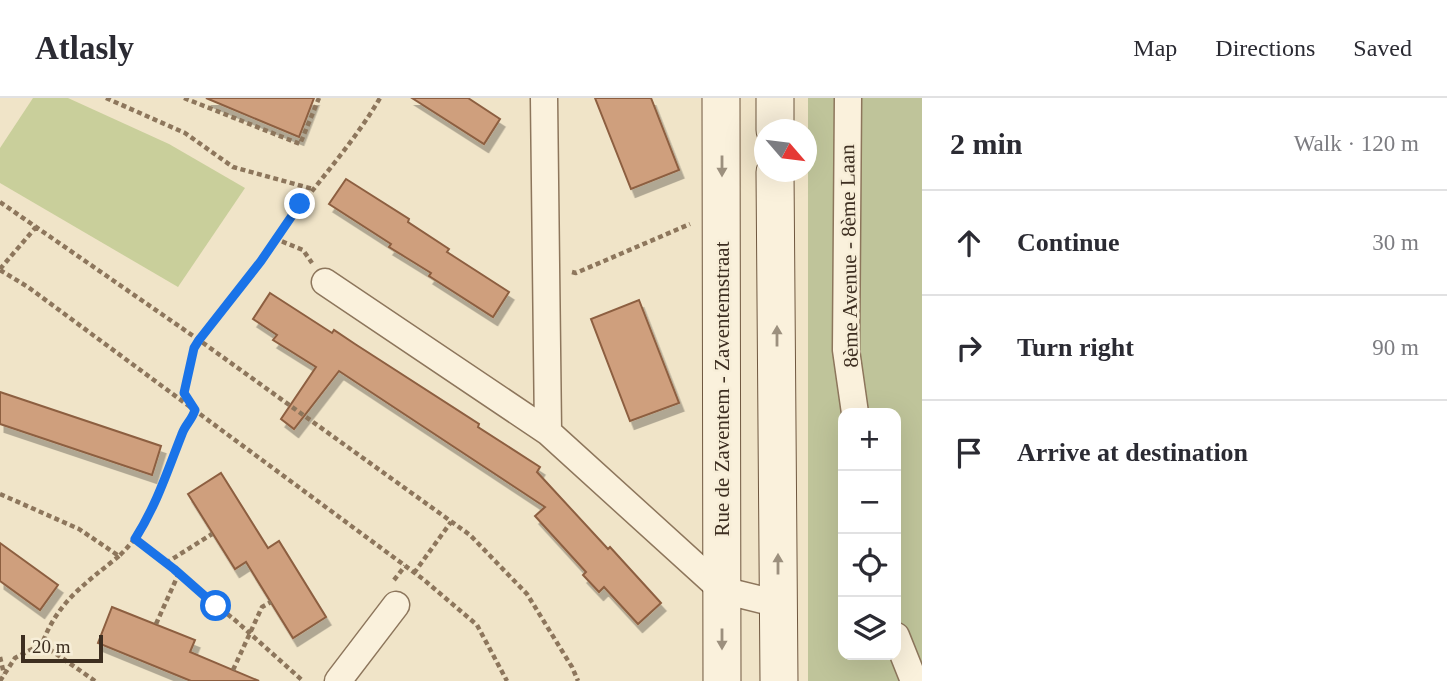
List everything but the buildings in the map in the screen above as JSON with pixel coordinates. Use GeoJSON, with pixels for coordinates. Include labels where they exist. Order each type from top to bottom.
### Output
{"type":"FeatureCollection","features":[{"type":"Feature","properties":{"kind":"main road","name":"Rue de Zaventem - Zaventemstraat"},"geometry":{"type":"LineString","coordinates":[[721,98],[722,681]]}},
{"type":"Feature","properties":{"kind":"main road"},"geometry":{"type":"LineString","coordinates":[[775,98],[775,119]]}},
{"type":"Feature","properties":{"kind":"main road"},"geometry":{"type":"LineString","coordinates":[[775,182],[779,681]]}},
{"type":"Feature","properties":{"kind":"street"},"geometry":{"type":"LineString","coordinates":[[544,98],[548,432]]}},
{"type":"Feature","properties":{"kind":"street","name":"8ème Avenue - 8ème Laan"},"geometry":{"type":"LineString","coordinates":[[848,98],[846,351],[854,408]]}},
{"type":"Feature","properties":{"kind":"street"},"geometry":{"type":"LineString","coordinates":[[325,282],[548,432],[722,590],[779,604]]}},
{"type":"Feature","properties":{"kind":"street"},"geometry":{"type":"LineString","coordinates":[[338,681],[396,605]]}},
{"type":"Feature","properties":{"kind":"street"},"geometry":{"type":"LineString","coordinates":[[901,648],[914,681]]}},
{"type":"Feature","properties":{"kind":"path"},"geometry":{"type":"LineString","coordinates":[[106,98],[185,132],[233,167],[313,189]]}},
{"type":"Feature","properties":{"kind":"path"},"geometry":{"type":"LineString","coordinates":[[184,98],[300,144],[319,98]]}},
{"type":"Feature","properties":{"kind":"path"},"geometry":{"type":"LineString","coordinates":[[195,410],[184,393],[194,348],[363,127],[380,98]]}},
{"type":"Feature","properties":{"kind":"path"},"geometry":{"type":"LineString","coordinates":[[0,202],[199,340],[470,535],[527,594],[578,681]]}},
{"type":"Feature","properties":{"kind":"path"},"geometry":{"type":"LineString","coordinates":[[546,270],[576,273],[697,221]]}},
{"type":"Feature","properties":{"kind":"path"},"geometry":{"type":"LineString","coordinates":[[36,227],[0,270],[28,287],[422,579],[477,625],[507,681]]}},
{"type":"Feature","properties":{"kind":"path"},"geometry":{"type":"LineString","coordinates":[[276,239],[303,250],[325,282]]}},
{"type":"Feature","properties":{"kind":"path"},"geometry":{"type":"LineString","coordinates":[[0,681],[15,658],[42,644],[50,622],[63,604],[135,539],[160,494],[183,431],[191,422],[195,410]]}},
{"type":"Feature","properties":{"kind":"path"},"geometry":{"type":"LineString","coordinates":[[0,494],[79,528],[119,556]]}},
{"type":"Feature","properties":{"kind":"path"},"geometry":{"type":"LineString","coordinates":[[414,573],[451,522]]}},
{"type":"Feature","properties":{"kind":"path"},"geometry":{"type":"LineString","coordinates":[[166,563],[212,534]]}},
{"type":"Feature","properties":{"kind":"path"},"geometry":{"type":"LineString","coordinates":[[135,539],[250,633],[303,681]]}},
{"type":"Feature","properties":{"kind":"path"},"geometry":{"type":"LineString","coordinates":[[399,575],[405,566]]}},
{"type":"Feature","properties":{"kind":"path"},"geometry":{"type":"LineString","coordinates":[[156,624],[179,573]]}},
{"type":"Feature","properties":{"kind":"path"},"geometry":{"type":"LineString","coordinates":[[419,586],[422,579]]}},
{"type":"Feature","properties":{"kind":"path"},"geometry":{"type":"LineString","coordinates":[[233,670],[262,607],[271,602]]}},
{"type":"Feature","properties":{"kind":"path"},"geometry":{"type":"LineString","coordinates":[[42,644],[95,681]]}},
{"type":"Feature","properties":{"kind":"path"},"geometry":{"type":"LineString","coordinates":[[0,657],[4,675]]}},
{"type":"Feature","properties":{"kind":"green space"},"geometry":{"type":"Polygon","coordinates":[[[33,98],[68,98],[169,144],[245,188],[178,287],[0,183],[0,148],[33,98]]]}},
{"type":"Feature","properties":{"kind":"green space"},"geometry":{"type":"Polygon","coordinates":[[[808,98],[922,98],[922,681],[808,681],[808,182],[817,182],[817,119],[808,119],[808,98]]]}},
{"type":"Feature","properties":{"kind":"route"},"geometry":{"type":"LineString","coordinates":[[216,606],[135,539],[160,494],[183,431],[191,422],[195,410],[184,393],[194,348],[261,261],[300,204]]}}]}
